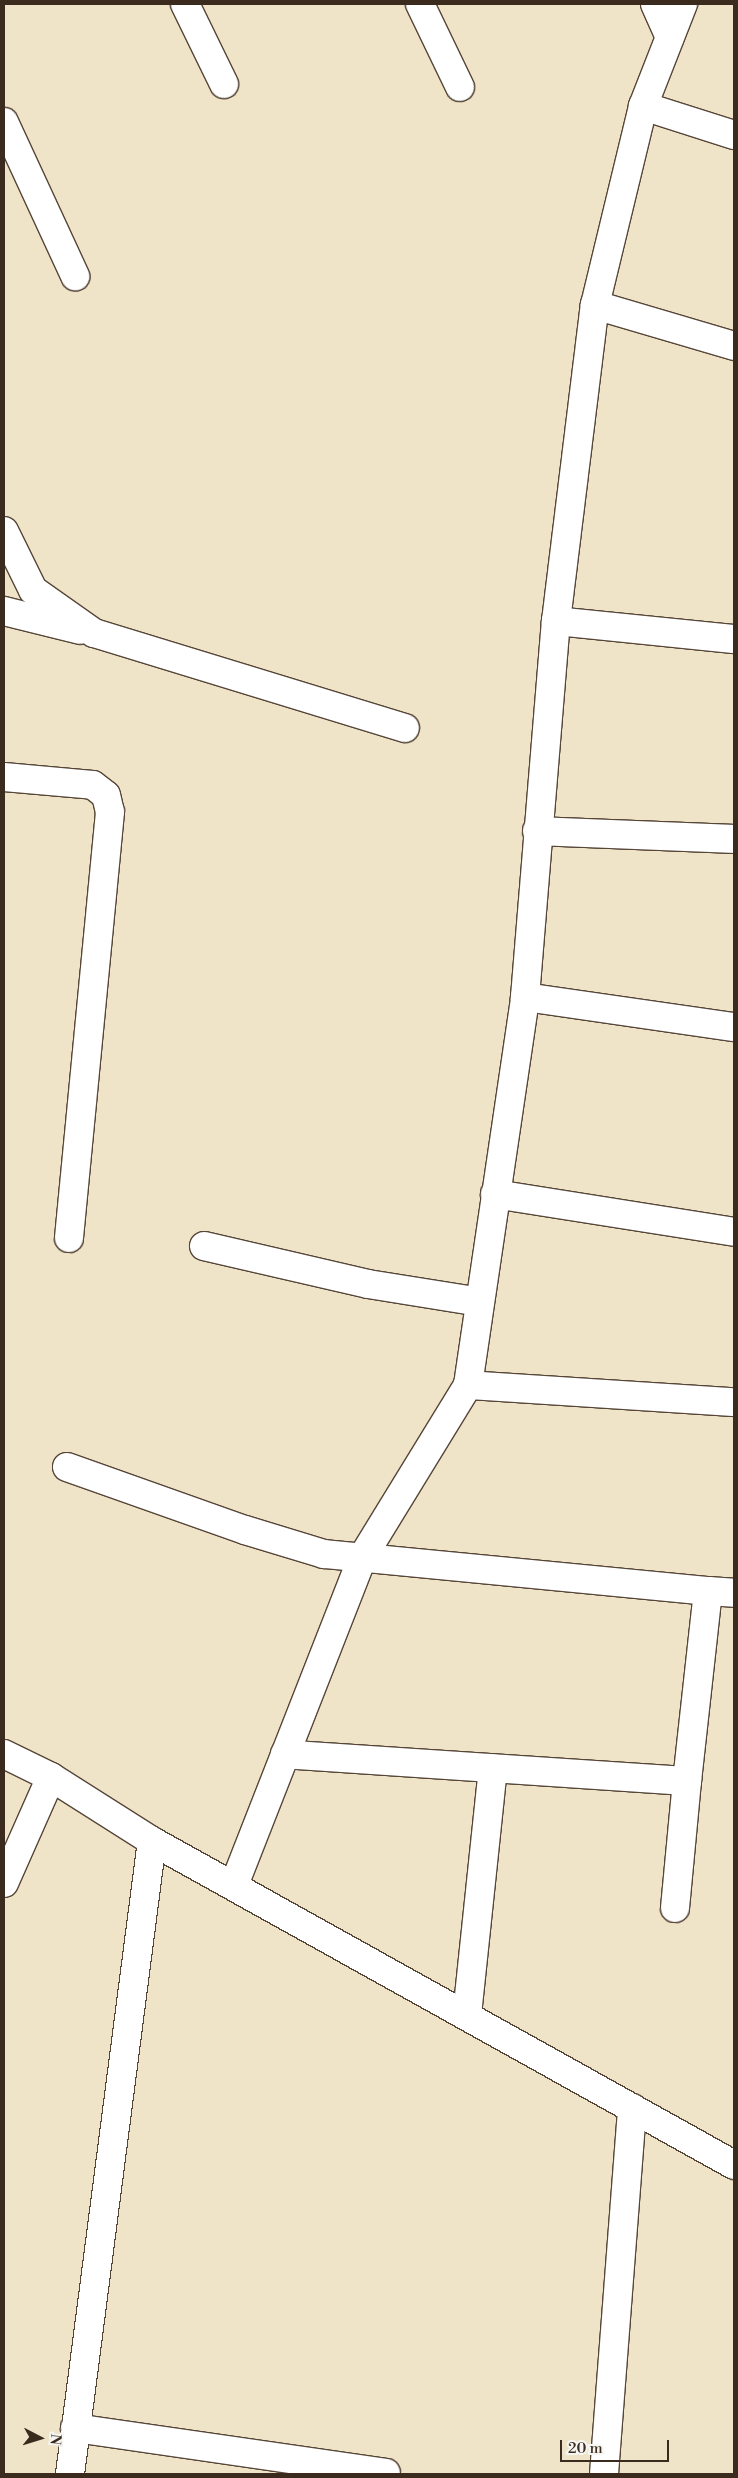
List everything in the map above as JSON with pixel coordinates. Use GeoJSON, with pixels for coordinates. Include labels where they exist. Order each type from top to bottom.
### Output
{"type":"FeatureCollection","features":[{"type":"Feature","properties":{"kind":"street"},"geometry":{"type":"LineString","coordinates":[[185,4],[224,84]]}},
{"type":"Feature","properties":{"kind":"street"},"geometry":{"type":"LineString","coordinates":[[420,4],[460,87]]}},
{"type":"Feature","properties":{"kind":"street"},"geometry":{"type":"LineString","coordinates":[[655,4],[670,37]]}},
{"type":"Feature","properties":{"kind":"street"},"geometry":{"type":"LineString","coordinates":[[234,1885],[362,1558],[468,1385],[525,997],[556,621],[595,305],[643,106],[683,4]]}},
{"type":"Feature","properties":{"kind":"street"},"geometry":{"type":"LineString","coordinates":[[643,106],[734,135]]}},
{"type":"Feature","properties":{"kind":"street"},"geometry":{"type":"LineString","coordinates":[[4,122],[75,276]]}},
{"type":"Feature","properties":{"kind":"street"},"geometry":{"type":"LineString","coordinates":[[595,305],[734,346]]}},
{"type":"Feature","properties":{"kind":"street"},"geometry":{"type":"LineString","coordinates":[[4,531],[33,590],[94,633]]}},
{"type":"Feature","properties":{"kind":"street"},"geometry":{"type":"LineString","coordinates":[[4,611],[94,633],[405,728]]}},
{"type":"Feature","properties":{"kind":"street"},"geometry":{"type":"LineString","coordinates":[[556,621],[734,638]]}},
{"type":"Feature","properties":{"kind":"street"},"geometry":{"type":"LineString","coordinates":[[4,776],[93,785],[106,795],[110,812],[69,1238]]}},
{"type":"Feature","properties":{"kind":"street"},"geometry":{"type":"LineString","coordinates":[[538,831],[734,839]]}},
{"type":"Feature","properties":{"kind":"street"},"geometry":{"type":"LineString","coordinates":[[525,997],[734,1027]]}},
{"type":"Feature","properties":{"kind":"street"},"geometry":{"type":"LineString","coordinates":[[495,1194],[734,1232]]}},
{"type":"Feature","properties":{"kind":"street"},"geometry":{"type":"LineString","coordinates":[[204,1246],[368,1284],[480,1302]]}},
{"type":"Feature","properties":{"kind":"street"},"geometry":{"type":"LineString","coordinates":[[468,1385],[734,1402]]}},
{"type":"Feature","properties":{"kind":"street"},"geometry":{"type":"LineString","coordinates":[[66,1467],[245,1530],[324,1554],[721,1592],[687,1781],[675,1908]]}},
{"type":"Feature","properties":{"kind":"street"},"geometry":{"type":"LineString","coordinates":[[4,1754],[51,1777],[152,1841],[632,2108],[732,2156]]}},
{"type":"Feature","properties":{"kind":"street"},"geometry":{"type":"LineString","coordinates":[[285,1754],[687,1781]]}},
{"type":"Feature","properties":{"kind":"street"},"geometry":{"type":"LineString","coordinates":[[467,2015],[493,1768]]}},
{"type":"Feature","properties":{"kind":"street"},"geometry":{"type":"LineString","coordinates":[[4,1883],[51,1777]]}},
{"type":"Feature","properties":{"kind":"street"},"geometry":{"type":"LineString","coordinates":[[70,2474],[152,1841]]}},
{"type":"Feature","properties":{"kind":"street"},"geometry":{"type":"LineString","coordinates":[[604,2474],[632,2108]]}},
{"type":"Feature","properties":{"kind":"street"},"geometry":{"type":"LineString","coordinates":[[76,2428],[386,2474]]}}]}
